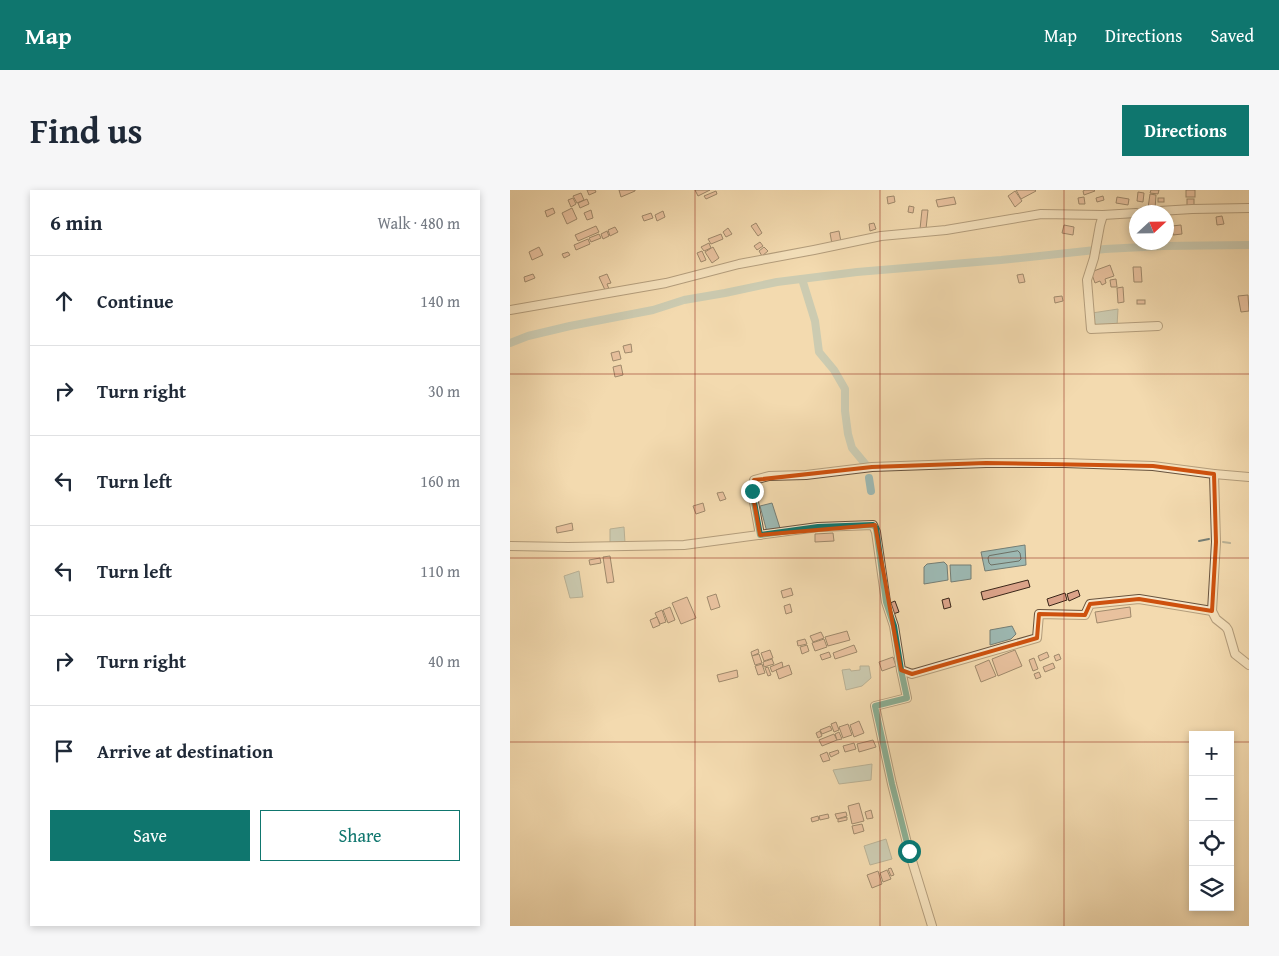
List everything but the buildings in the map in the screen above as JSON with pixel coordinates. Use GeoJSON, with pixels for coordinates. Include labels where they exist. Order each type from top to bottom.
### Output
{"type":"FeatureCollection","features":[{"type":"Feature","properties":{"kind":"street"},"geometry":{"type":"LineString","coordinates":[[1174,210],[1249,208]]}},
{"type":"Feature","properties":{"kind":"street"},"geometry":{"type":"LineString","coordinates":[[510,310],[666,283],[739,264],[881,236],[946,230],[1041,214],[1129,213]]}},
{"type":"Feature","properties":{"kind":"street"},"geometry":{"type":"LineString","coordinates":[[1104,214],[1087,280],[1091,329],[1158,326]]}},
{"type":"Feature","properties":{"kind":"street"},"geometry":{"type":"LineString","coordinates":[[760,535],[752,491],[754,480],[769,476],[806,475],[872,467],[1045,463],[1153,466],[1249,477]]}},
{"type":"Feature","properties":{"kind":"street"},"geometry":{"type":"LineString","coordinates":[[1214,474],[1216,542],[1212,611],[1216,620],[1228,630],[1236,654],[1249,664]]}},
{"type":"Feature","properties":{"kind":"street"},"geometry":{"type":"LineString","coordinates":[[510,546],[684,545],[818,527],[873,525],[876,532],[886,602],[894,626],[907,698],[875,706],[892,784],[932,926]]}},
{"type":"Feature","properties":{"kind":"street"},"geometry":{"type":"LineString","coordinates":[[901,670],[912,674],[1037,638],[1039,614],[1085,615],[1090,604],[1139,598],[1212,611]]}},
{"type":"Feature","properties":{"kind":"highlighted area"},"geometry":{"type":"Polygon","coordinates":[[[986,463],[1153,466],[1214,474],[1216,542],[1212,611],[1139,599],[1090,604],[1085,615],[1039,614],[1037,638],[912,674],[901,670],[875,525],[760,535],[752,491],[754,480],[872,467],[986,463]]]}},
{"type":"Feature","properties":{"kind":"water"},"geometry":{"type":"Polygon","coordinates":[[[1118,309],[1117,326],[1093,326],[1092,313],[1118,309]]]}},
{"type":"Feature","properties":{"kind":"water"},"geometry":{"type":"Polygon","coordinates":[[[772,503],[780,528],[767,532],[760,506],[772,503]]]}},
{"type":"Feature","properties":{"kind":"water"},"geometry":{"type":"Polygon","coordinates":[[[624,527],[625,543],[610,543],[610,529],[624,527]]]}},
{"type":"Feature","properties":{"kind":"water"},"geometry":{"type":"Polygon","coordinates":[[[1025,545],[1026,565],[985,571],[981,552],[1025,545]]]}},
{"type":"Feature","properties":{"kind":"water"},"geometry":{"type":"Polygon","coordinates":[[[944,562],[947,565],[948,580],[924,584],[924,567],[927,564],[944,562]]]}},
{"type":"Feature","properties":{"kind":"water"},"geometry":{"type":"Polygon","coordinates":[[[950,565],[971,565],[971,579],[951,582],[950,565]]]}},
{"type":"Feature","properties":{"kind":"water"},"geometry":{"type":"Polygon","coordinates":[[[579,571],[583,597],[570,598],[564,576],[579,571]]]}},
{"type":"Feature","properties":{"kind":"water"},"geometry":{"type":"Polygon","coordinates":[[[1012,626],[1016,634],[1011,639],[990,645],[990,630],[1012,626]]]}},
{"type":"Feature","properties":{"kind":"water"},"geometry":{"type":"Polygon","coordinates":[[[860,666],[869,666],[871,678],[862,686],[846,690],[842,670],[860,670],[860,666]]]}},
{"type":"Feature","properties":{"kind":"water"},"geometry":{"type":"Polygon","coordinates":[[[872,764],[871,780],[839,784],[833,770],[872,764]]]}},
{"type":"Feature","properties":{"kind":"water"},"geometry":{"type":"Polygon","coordinates":[[[886,839],[892,859],[870,865],[864,846],[886,839]]]}},
{"type":"Feature","properties":{"kind":"waterway"},"geometry":{"type":"LineString","coordinates":[[510,343],[528,336],[570,326],[653,310],[684,300],[777,282],[857,272],[1105,249],[1249,245]]}},
{"type":"Feature","properties":{"kind":"waterway"},"geometry":{"type":"LineString","coordinates":[[802,279],[815,321],[819,352],[834,370],[845,389],[845,411],[852,448],[867,466]]}},
{"type":"Feature","properties":{"kind":"waterway"},"geometry":{"type":"LineString","coordinates":[[869,478],[871,491]]}},
{"type":"Feature","properties":{"kind":"waterway"},"geometry":{"type":"LineString","coordinates":[[1199,541],[1209,539]]}},
{"type":"Feature","properties":{"kind":"waterway"},"geometry":{"type":"LineString","coordinates":[[1223,542],[1230,543]]}},
{"type":"Feature","properties":{"kind":"route"},"geometry":{"type":"LineString","coordinates":[[752,491],[760,535],[818,527],[873,525],[876,528],[886,602],[894,626],[907,698],[875,706],[909,851]]}}]}
